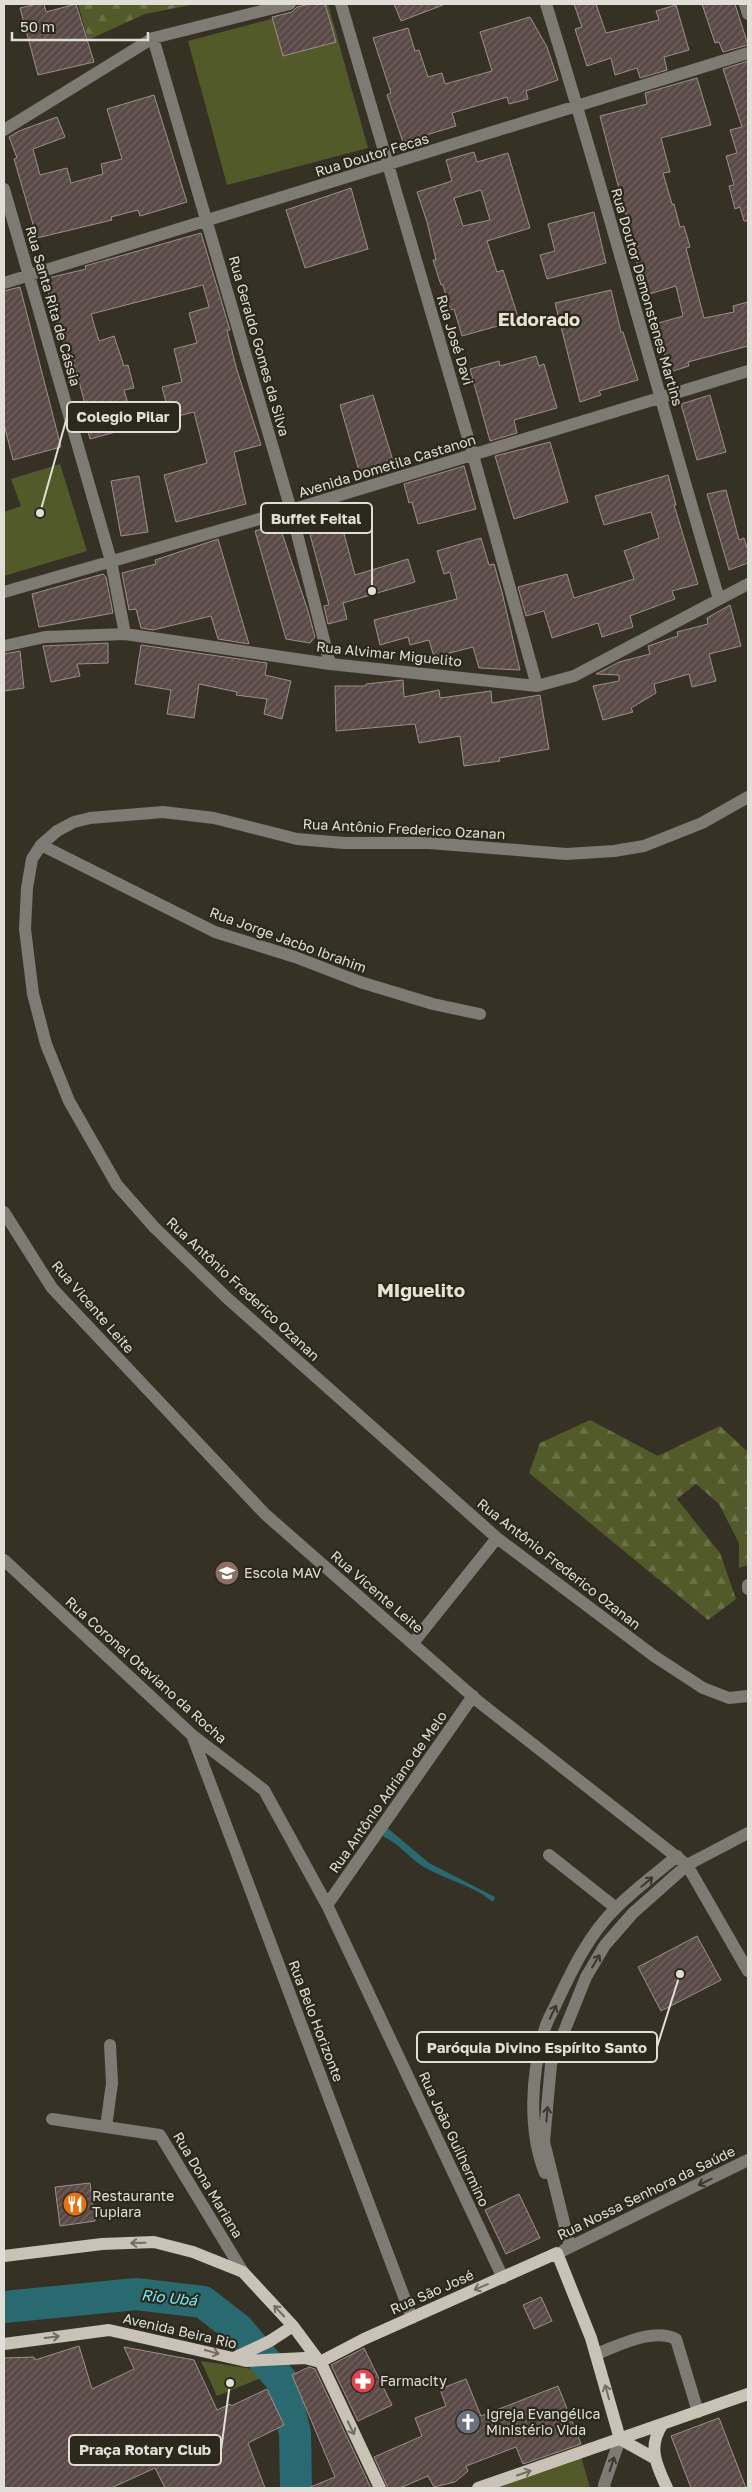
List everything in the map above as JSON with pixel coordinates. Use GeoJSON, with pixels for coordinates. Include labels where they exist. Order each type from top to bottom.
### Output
{"type":"FeatureCollection","features":[{"type":"Feature","properties":{"kind":"main road"},"geometry":{"type":"LineString","coordinates":[[4,2256],[102,2244],[154,2242],[193,2252],[243,2272],[293,2326],[320,2362],[380,2488]]}},
{"type":"Feature","properties":{"kind":"main road","name":"Rua São José"},"geometry":{"type":"LineString","coordinates":[[320,2362],[364,2338],[557,2253]]}},
{"type":"Feature","properties":{"kind":"main road"},"geometry":{"type":"LineString","coordinates":[[557,2253],[596,2354],[620,2439],[654,2458]]}},
{"type":"Feature","properties":{"kind":"main road"},"geometry":{"type":"LineString","coordinates":[[240,2358],[293,2326]]}},
{"type":"Feature","properties":{"kind":"main road","name":"Avenida Beira Rio"},"geometry":{"type":"LineString","coordinates":[[4,2344],[109,2330],[164,2340],[240,2358],[305,2358],[320,2362]]}},
{"type":"Feature","properties":{"kind":"main road"},"geometry":{"type":"LineString","coordinates":[[478,2488],[662,2426],[748,2394]]}},
{"type":"Feature","properties":{"kind":"main road"},"geometry":{"type":"LineString","coordinates":[[662,2426],[656,2435],[654,2458],[667,2488]]}},
{"type":"Feature","properties":{"kind":"street"},"geometry":{"type":"LineString","coordinates":[[4,130],[154,38],[290,4]]}},
{"type":"Feature","properties":{"kind":"street","name":"Rua José Davi"},"geometry":{"type":"LineString","coordinates":[[341,4],[387,167],[473,455],[538,686]]}},
{"type":"Feature","properties":{"kind":"street","name":"Rua Doutor Demonstenes Martins"},"geometry":{"type":"LineString","coordinates":[[546,4],[577,105],[659,398],[719,599]]}},
{"type":"Feature","properties":{"kind":"street"},"geometry":{"type":"LineString","coordinates":[[745,4],[748,14]]}},
{"type":"Feature","properties":{"kind":"street","name":"Rua Geraldo Gomes da Silva"},"geometry":{"type":"LineString","coordinates":[[154,38],[291,510],[330,664]]}},
{"type":"Feature","properties":{"kind":"street","name":"Rua Doutor Fecas"},"geometry":{"type":"LineString","coordinates":[[4,283],[206,219],[387,167],[577,105],[748,53]]}},
{"type":"Feature","properties":{"kind":"street","name":"Rua Santa Rita de Cássia"},"geometry":{"type":"LineString","coordinates":[[4,189],[112,561],[125,634]]}},
{"type":"Feature","properties":{"kind":"street","name":"Avenida Dometila Castanon"},"geometry":{"type":"LineString","coordinates":[[4,592],[291,510],[748,371]]}},
{"type":"Feature","properties":{"kind":"street","name":"Rua Alvimar Miguelito"},"geometry":{"type":"LineString","coordinates":[[4,646],[45,637],[125,634],[330,664],[538,686],[574,676],[748,584]]}},
{"type":"Feature","properties":{"kind":"street","name":"Rua Antônio Frederico Ozanan"},"geometry":{"type":"LineString","coordinates":[[748,797],[674,836],[644,846],[614,852],[566,854],[429,843],[297,839],[214,818],[163,812],[117,815],[74,822],[57,831],[41,846],[32,859],[27,888],[26,929],[33,994],[46,1044],[69,1101],[117,1185],[154,1227],[227,1298],[497,1538],[654,1656],[702,1688],[729,1698],[748,1696]]}},
{"type":"Feature","properties":{"kind":"street","name":"Rua Jorge Jacbo Ibrahim"},"geometry":{"type":"LineString","coordinates":[[41,846],[215,932],[294,957],[360,982],[433,1004],[480,1014]]}},
{"type":"Feature","properties":{"kind":"street","name":"Rua Vicente Leite"},"geometry":{"type":"LineString","coordinates":[[4,1212],[52,1288],[265,1514],[473,1696],[687,1865],[748,1972]]}},
{"type":"Feature","properties":{"kind":"street"},"geometry":{"type":"LineString","coordinates":[[413,1644],[497,1538]]}},
{"type":"Feature","properties":{"kind":"street","name":"Rua Coronel Otaviano da Rocha"},"geometry":{"type":"LineString","coordinates":[[4,1560],[192,1735],[264,1790],[327,1905]]}},
{"type":"Feature","properties":{"kind":"street","name":"Rua Antônio Adriano de Melo"},"geometry":{"type":"LineString","coordinates":[[327,1905],[473,1696]]}},
{"type":"Feature","properties":{"kind":"street","name":"Rua Belo Horizonte"},"geometry":{"type":"LineString","coordinates":[[192,1735],[412,2318]]}},
{"type":"Feature","properties":{"kind":"street"},"geometry":{"type":"LineString","coordinates":[[570,2247],[544,2142],[551,2064],[586,1977],[605,1945],[633,1912],[687,1865],[748,1833]]}},
{"type":"Feature","properties":{"kind":"street"},"geometry":{"type":"LineString","coordinates":[[549,1855],[616,1908]]}},
{"type":"Feature","properties":{"kind":"street"},"geometry":{"type":"LineString","coordinates":[[560,2210],[537,2153],[534,2101],[539,2049],[544,2029],[573,1968],[596,1932],[616,1908],[677,1856]]}},
{"type":"Feature","properties":{"kind":"street","name":"Rua João Guilhermino"},"geometry":{"type":"LineString","coordinates":[[327,1905],[503,2278]]}},
{"type":"Feature","properties":{"kind":"street"},"geometry":{"type":"LineString","coordinates":[[106,2127],[112,2083],[110,2045]]}},
{"type":"Feature","properties":{"kind":"street","name":"Rua Dona Mariana"},"geometry":{"type":"LineString","coordinates":[[52,2119],[160,2135],[243,2272]]}},
{"type":"Feature","properties":{"kind":"street","name":"Rua Nossa Senhora da Saúde"},"geometry":{"type":"LineString","coordinates":[[557,2253],[748,2160]]}},
{"type":"Feature","properties":{"kind":"street"},"geometry":{"type":"LineString","coordinates":[[596,2354],[646,2336],[668,2335],[676,2339],[698,2412]]}},
{"type":"Feature","properties":{"kind":"street"},"geometry":{"type":"LineString","coordinates":[[605,2488],[604,2485],[620,2439]]}},
{"type":"Feature","properties":{"kind":"green space"},"geometry":{"type":"Polygon","coordinates":[[[78,4],[196,4],[145,14],[88,40],[78,4]]]}},
{"type":"Feature","properties":{"kind":"green space"},"geometry":{"type":"Polygon","coordinates":[[[328,4],[368,148],[227,185],[188,41],[328,4]]]}},
{"type":"Feature","properties":{"kind":"green space"},"geometry":{"type":"Polygon","coordinates":[[[60,464],[87,551],[4,576],[4,512],[21,506],[11,479],[60,464]]]}},
{"type":"Feature","properties":{"kind":"green space"},"geometry":{"type":"Polygon","coordinates":[[[590,1420],[658,1456],[720,1426],[748,1452],[748,1504],[746,1505],[748,1509],[748,1565],[739,1568],[739,1543],[719,1504],[696,1484],[677,1499],[720,1553],[736,1599],[708,1620],[529,1473],[540,1443],[590,1420]]]}},
{"type":"Feature","properties":{"kind":"green space"},"geometry":{"type":"Polygon","coordinates":[[[201,2361],[260,2370],[266,2376],[217,2396],[201,2361]]]}},
{"type":"Feature","properties":{"kind":"green space"},"geometry":{"type":"Polygon","coordinates":[[[581,2456],[590,2488],[497,2488],[581,2456]]]}},
{"type":"Feature","properties":{"kind":"water"},"geometry":{"type":"Polygon","coordinates":[[[385,1826],[429,1863],[495,1897],[493,1902],[477,1891],[432,1872],[419,1864],[384,1837],[382,1831],[385,1826]]]}},
{"type":"Feature","properties":{"kind":"building"},"geometry":{"type":"Polygon","coordinates":[[[44,4],[46,12],[76,4],[94,62],[38,75],[20,8],[44,4]]]}},
{"type":"Feature","properties":{"kind":"building"},"geometry":{"type":"Polygon","coordinates":[[[310,4],[325,4],[336,42],[283,56],[272,17],[292,12],[297,7],[310,4]]]}},
{"type":"Feature","properties":{"kind":"building"},"geometry":{"type":"Polygon","coordinates":[[[394,4],[443,4],[443,5],[401,21],[394,4]]]}},
{"type":"Feature","properties":{"kind":"building"},"geometry":{"type":"Polygon","coordinates":[[[574,4],[596,4],[606,33],[659,20],[656,11],[676,5],[689,50],[664,57],[667,70],[640,78],[637,68],[615,75],[611,58],[587,66],[575,29],[582,27],[574,4]]]}},
{"type":"Feature","properties":{"kind":"building"},"geometry":{"type":"Polygon","coordinates":[[[702,4],[735,4],[748,45],[723,52],[719,42],[715,43],[702,4]]]}},
{"type":"Feature","properties":{"kind":"building"},"geometry":{"type":"Polygon","coordinates":[[[530,17],[547,47],[558,80],[526,91],[528,99],[509,104],[507,97],[452,113],[456,126],[403,142],[387,95],[391,93],[373,38],[408,28],[415,51],[419,50],[428,77],[442,73],[445,84],[492,71],[480,32],[530,17]]]}},
{"type":"Feature","properties":{"kind":"building"},"geometry":{"type":"Polygon","coordinates":[[[748,61],[748,221],[744,221],[740,207],[735,209],[729,186],[734,185],[726,156],[737,153],[730,130],[742,127],[723,69],[748,61]]]}},
{"type":"Feature","properties":{"kind":"building"},"geometry":{"type":"Polygon","coordinates":[[[697,78],[711,125],[661,138],[670,172],[663,173],[680,227],[684,226],[690,247],[686,248],[704,318],[734,312],[733,306],[748,302],[748,346],[688,362],[689,366],[670,372],[655,324],[683,316],[676,286],[646,295],[631,241],[634,240],[625,211],[618,212],[614,195],[620,193],[600,116],[647,104],[645,93],[697,78]]]}},
{"type":"Feature","properties":{"kind":"building"},"geometry":{"type":"Polygon","coordinates":[[[154,95],[187,202],[140,216],[138,210],[111,217],[112,220],[37,238],[14,159],[17,158],[9,137],[19,131],[57,117],[65,137],[33,149],[40,175],[67,168],[71,183],[103,174],[101,164],[122,159],[107,109],[154,95]]]}},
{"type":"Feature","properties":{"kind":"building"},"geometry":{"type":"Polygon","coordinates":[[[474,152],[477,162],[508,153],[530,228],[487,241],[497,272],[503,270],[519,320],[462,336],[454,309],[450,310],[433,260],[436,260],[427,222],[417,192],[452,181],[446,160],[474,152]],[[481,190],[454,198],[463,226],[490,220],[481,190]]]}},
{"type":"Feature","properties":{"kind":"building"},"geometry":{"type":"Polygon","coordinates":[[[351,188],[368,249],[305,268],[286,210],[351,188]]]}},
{"type":"Feature","properties":{"kind":"building"},"geometry":{"type":"Polygon","coordinates":[[[594,212],[606,263],[547,279],[540,255],[555,251],[548,224],[594,212]]]}},
{"type":"Feature","properties":{"kind":"building"},"geometry":{"type":"Polygon","coordinates":[[[201,233],[230,330],[227,330],[236,367],[261,445],[234,452],[246,504],[176,522],[164,475],[207,463],[194,412],[170,418],[162,387],[182,382],[174,349],[197,343],[189,313],[209,307],[203,285],[91,314],[99,341],[114,336],[124,366],[128,365],[134,388],[124,390],[130,410],[127,411],[130,428],[90,439],[82,409],[86,408],[76,370],[67,344],[64,345],[44,279],[86,269],[85,266],[201,233]]]}},
{"type":"Feature","properties":{"kind":"building"},"geometry":{"type":"Polygon","coordinates":[[[20,287],[61,447],[13,460],[4,424],[4,291],[20,287]]]}},
{"type":"Feature","properties":{"kind":"building"},"geometry":{"type":"Polygon","coordinates":[[[611,290],[621,332],[623,332],[638,380],[599,391],[601,395],[580,402],[555,303],[611,290]]]}},
{"type":"Feature","properties":{"kind":"building"},"geometry":{"type":"Polygon","coordinates":[[[536,356],[539,366],[544,364],[557,408],[514,420],[517,433],[490,441],[470,369],[499,361],[500,366],[536,356]]]}},
{"type":"Feature","properties":{"kind":"building"},"geometry":{"type":"Polygon","coordinates":[[[373,395],[393,461],[359,471],[340,405],[373,395]]]}},
{"type":"Feature","properties":{"kind":"building"},"geometry":{"type":"Polygon","coordinates":[[[710,395],[726,452],[697,460],[681,404],[710,395]]]}},
{"type":"Feature","properties":{"kind":"building"},"geometry":{"type":"Polygon","coordinates":[[[550,442],[568,502],[514,519],[495,456],[550,442]]]}},
{"type":"Feature","properties":{"kind":"building"},"geometry":{"type":"Polygon","coordinates":[[[464,466],[476,509],[418,524],[412,502],[409,503],[404,484],[464,466]]]}},
{"type":"Feature","properties":{"kind":"building"},"geometry":{"type":"Polygon","coordinates":[[[668,475],[676,505],[674,505],[698,584],[672,591],[675,599],[630,616],[633,627],[602,637],[598,623],[552,638],[544,611],[526,616],[518,587],[567,574],[574,598],[634,579],[624,551],[659,538],[651,512],[604,525],[595,496],[668,475]]]}},
{"type":"Feature","properties":{"kind":"building"},"geometry":{"type":"Polygon","coordinates":[[[139,476],[148,532],[121,536],[111,481],[139,476]]]}},
{"type":"Feature","properties":{"kind":"building"},"geometry":{"type":"Polygon","coordinates":[[[726,490],[739,540],[744,538],[748,551],[748,563],[729,570],[707,494],[726,490]]]}},
{"type":"Feature","properties":{"kind":"building"},"geometry":{"type":"Polygon","coordinates":[[[337,507],[355,575],[408,559],[415,582],[343,603],[347,619],[328,624],[324,606],[329,605],[305,516],[337,507]]]}},
{"type":"Feature","properties":{"kind":"building"},"geometry":{"type":"Polygon","coordinates":[[[279,524],[315,637],[310,643],[286,639],[255,531],[279,524]]]}},
{"type":"Feature","properties":{"kind":"building"},"geometry":{"type":"Polygon","coordinates":[[[481,538],[489,565],[494,564],[520,670],[479,668],[473,647],[434,657],[429,640],[410,645],[408,637],[380,645],[374,620],[457,599],[450,572],[444,574],[437,551],[481,538]]]}},
{"type":"Feature","properties":{"kind":"building"},"geometry":{"type":"Polygon","coordinates":[[[218,539],[249,644],[218,639],[211,616],[153,630],[141,628],[136,609],[129,610],[122,573],[156,564],[155,560],[218,539]]]}},
{"type":"Feature","properties":{"kind":"building"},"geometry":{"type":"Polygon","coordinates":[[[103,574],[106,577],[113,613],[39,627],[32,594],[103,574]]]}},
{"type":"Feature","properties":{"kind":"building"},"geometry":{"type":"Polygon","coordinates":[[[730,605],[741,646],[709,654],[716,681],[692,687],[689,674],[654,684],[656,693],[631,708],[633,712],[603,720],[593,686],[619,681],[619,675],[596,674],[619,662],[650,654],[648,646],[678,636],[677,632],[708,624],[707,618],[730,605]]]}},
{"type":"Feature","properties":{"kind":"building"},"geometry":{"type":"Polygon","coordinates":[[[108,643],[108,663],[77,664],[80,676],[51,682],[43,646],[108,643]]]}},
{"type":"Feature","properties":{"kind":"building"},"geometry":{"type":"Polygon","coordinates":[[[141,645],[267,663],[265,675],[291,681],[282,719],[264,714],[267,699],[236,695],[237,692],[199,684],[194,718],[167,714],[171,690],[135,684],[141,645]]]}},
{"type":"Feature","properties":{"kind":"building"},"geometry":{"type":"Polygon","coordinates":[[[20,651],[24,688],[4,691],[4,654],[20,651]]]}},
{"type":"Feature","properties":{"kind":"building"},"geometry":{"type":"Polygon","coordinates":[[[403,680],[404,697],[439,690],[440,698],[491,691],[492,703],[540,695],[549,749],[499,758],[500,761],[464,766],[460,736],[419,743],[415,724],[336,731],[335,686],[366,686],[366,684],[403,680]]]}},
{"type":"Feature","properties":{"kind":"building"},"geometry":{"type":"Polygon","coordinates":[[[697,1936],[721,1980],[661,2011],[638,1967],[697,1936]]]}},
{"type":"Feature","properties":{"kind":"building","name":"Restaurante Tupiara"},"geometry":{"type":"Polygon","coordinates":[[[90,2183],[95,2221],[60,2226],[55,2187],[90,2183]]]}},
{"type":"Feature","properties":{"kind":"building"},"geometry":{"type":"Polygon","coordinates":[[[519,2194],[540,2238],[506,2254],[485,2210],[519,2194]]]}},
{"type":"Feature","properties":{"kind":"building"},"geometry":{"type":"Polygon","coordinates":[[[541,2297],[552,2321],[534,2329],[523,2305],[541,2297]]]}},
{"type":"Feature","properties":{"kind":"building"},"geometry":{"type":"Polygon","coordinates":[[[79,2346],[92,2389],[134,2369],[124,2347],[194,2360],[217,2410],[230,2404],[231,2406],[267,2389],[284,2425],[248,2443],[265,2488],[165,2488],[155,2468],[111,2488],[4,2488],[4,2358],[34,2357],[35,2360],[79,2346]]]}},
{"type":"Feature","properties":{"kind":"building","name":"Farmacity"},"geometry":{"type":"Polygon","coordinates":[[[364,2348],[392,2405],[358,2421],[331,2365],[364,2348]]]}},
{"type":"Feature","properties":{"kind":"building"},"geometry":{"type":"Polygon","coordinates":[[[309,2367],[315,2369],[371,2488],[308,2488],[335,2477],[292,2375],[309,2367]]]}},
{"type":"Feature","properties":{"kind":"building"},"geometry":{"type":"Polygon","coordinates":[[[466,2379],[481,2416],[558,2386],[581,2444],[523,2464],[516,2447],[466,2466],[468,2471],[455,2482],[434,2487],[428,2476],[400,2488],[388,2488],[374,2457],[422,2436],[415,2418],[446,2406],[440,2389],[466,2379]]]}},
{"type":"Feature","properties":{"kind":"building"},"geometry":{"type":"Polygon","coordinates":[[[719,2418],[746,2488],[691,2488],[671,2436],[719,2418]]]}},
{"type":"Feature","properties":{"kind":"waterway","name":"Rio Ubá"},"geometry":{"type":"LineString","coordinates":[[4,2307],[136,2294],[203,2302],[239,2330],[282,2381],[295,2433],[296,2488]]}},
{"type":"Feature","properties":{"kind":"place","name":"Colegio Pilar"},"geometry":{"type":"Point","coordinates":[40,513]}},
{"type":"Feature","properties":{"kind":"place","name":"Buffet Feital"},"geometry":{"type":"Point","coordinates":[372,591]}},
{"type":"Feature","properties":{"kind":"place","name":"Escola MAV"},"geometry":{"type":"Point","coordinates":[227,1573]}},
{"type":"Feature","properties":{"kind":"place","name":"Paróquia Divino Espírito Santo"},"geometry":{"type":"Point","coordinates":[680,1974]}},
{"type":"Feature","properties":{"kind":"place","name":"Restaurante Tupiara"},"geometry":{"type":"Point","coordinates":[75,2204]}},
{"type":"Feature","properties":{"kind":"place","name":"Farmacity"},"geometry":{"type":"Point","coordinates":[363,2381]}},
{"type":"Feature","properties":{"kind":"place","name":"Praça Rotary Club"},"geometry":{"type":"Point","coordinates":[230,2383]}},
{"type":"Feature","properties":{"kind":"place","name":"Igreja Evangélica Ministério Vida"},"geometry":{"type":"Point","coordinates":[468,2422]}},
{"type":"Feature","properties":{"kind":"district","name":"Eldorado"},"geometry":{"type":"Point","coordinates":[539,319]}},
{"type":"Feature","properties":{"kind":"district","name":"MIguelito"},"geometry":{"type":"Point","coordinates":[421,1290]}}]}
